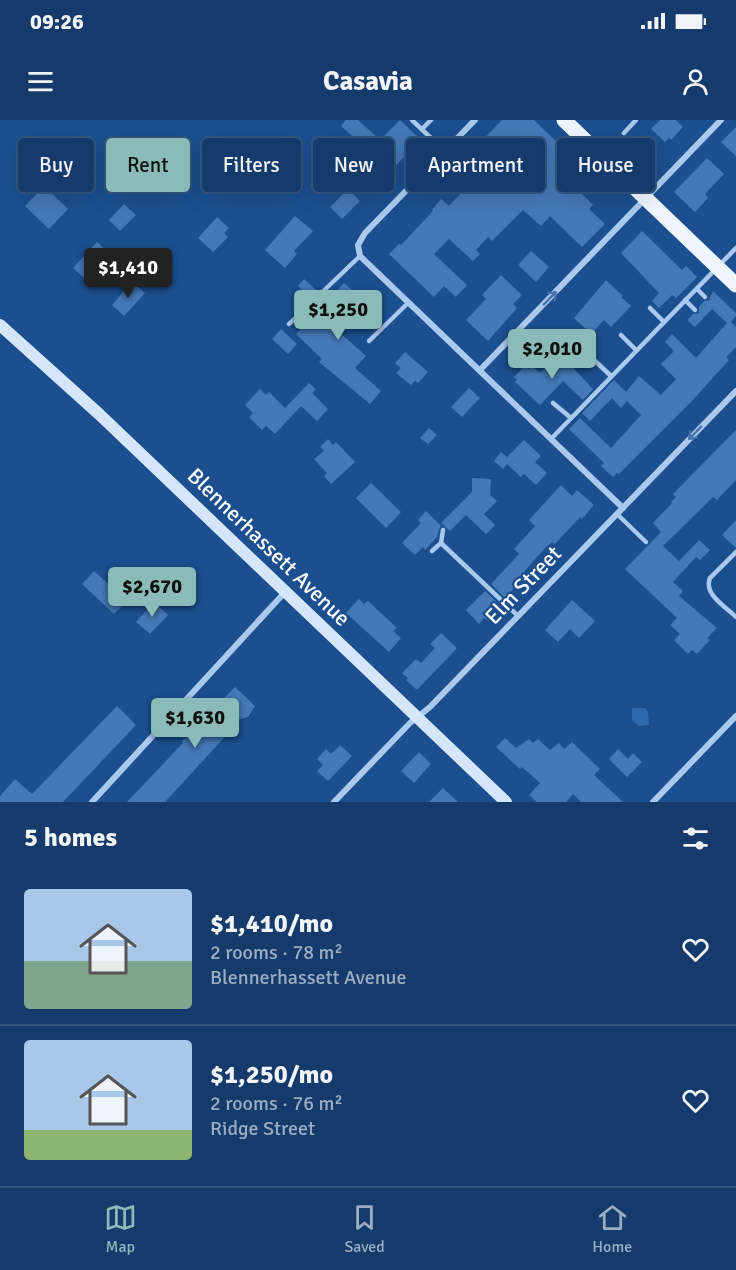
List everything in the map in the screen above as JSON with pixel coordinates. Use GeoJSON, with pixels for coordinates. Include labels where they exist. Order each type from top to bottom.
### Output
{"type":"FeatureCollection","features":[{"type":"Feature","properties":{"kind":"main road"},"geometry":{"type":"LineString","coordinates":[[564,120],[736,285]]}},
{"type":"Feature","properties":{"kind":"street"},"geometry":{"type":"LineString","coordinates":[[480,370],[721,120]]}},
{"type":"Feature","properties":{"kind":"street"},"geometry":{"type":"LineString","coordinates":[[456,138],[472,121]]}},
{"type":"Feature","properties":{"kind":"street"},"geometry":{"type":"LineString","coordinates":[[406,191],[365,233],[358,245],[360,256],[623,508]]}},
{"type":"Feature","properties":{"kind":"street","name":"Blennerhassett Avenue"},"geometry":{"type":"LineString","coordinates":[[0,325],[99,414],[506,802]]}},
{"type":"Feature","properties":{"kind":"street","name":"Elm Street"},"geometry":{"type":"LineString","coordinates":[[334,802],[736,392]]}},
{"type":"Feature","properties":{"kind":"street"},"geometry":{"type":"LineString","coordinates":[[92,802],[286,591]]}},
{"type":"Feature","properties":{"kind":"street"},"geometry":{"type":"LineString","coordinates":[[653,802],[736,716]]}},
{"type":"Feature","properties":{"kind":"lane"},"geometry":{"type":"LineString","coordinates":[[412,120],[433,138]]}},
{"type":"Feature","properties":{"kind":"lane"},"geometry":{"type":"LineString","coordinates":[[422,129],[431,120]]}},
{"type":"Feature","properties":{"kind":"lane"},"geometry":{"type":"LineString","coordinates":[[624,132],[636,120]]}},
{"type":"Feature","properties":{"kind":"lane"},"geometry":{"type":"LineString","coordinates":[[551,439],[736,248]]}},
{"type":"Feature","properties":{"kind":"lane"},"geometry":{"type":"LineString","coordinates":[[289,324],[360,256]]}},
{"type":"Feature","properties":{"kind":"lane"},"geometry":{"type":"LineString","coordinates":[[697,289],[705,297]]}},
{"type":"Feature","properties":{"kind":"lane"},"geometry":{"type":"LineString","coordinates":[[686,300],[695,310]]}},
{"type":"Feature","properties":{"kind":"lane"},"geometry":{"type":"LineString","coordinates":[[369,341],[408,303]]}},
{"type":"Feature","properties":{"kind":"lane"},"geometry":{"type":"LineString","coordinates":[[650,308],[664,322]]}},
{"type":"Feature","properties":{"kind":"lane"},"geometry":{"type":"LineString","coordinates":[[621,335],[636,350]]}},
{"type":"Feature","properties":{"kind":"lane"},"geometry":{"type":"LineString","coordinates":[[592,358],[611,376]]}},
{"type":"Feature","properties":{"kind":"lane"},"geometry":{"type":"LineString","coordinates":[[553,403],[571,418]]}},
{"type":"Feature","properties":{"kind":"lane"},"geometry":{"type":"LineString","coordinates":[[617,514],[646,542]]}},
{"type":"Feature","properties":{"kind":"lane"},"geometry":{"type":"LineString","coordinates":[[432,551],[441,543],[443,530]]}},
{"type":"Feature","properties":{"kind":"lane"},"geometry":{"type":"LineString","coordinates":[[441,543],[518,616]]}},
{"type":"Feature","properties":{"kind":"lane"},"geometry":{"type":"LineString","coordinates":[[736,552],[710,578],[708,584],[714,596],[736,617]]}},
{"type":"Feature","properties":{"kind":"shaded area"},"geometry":{"type":"Polygon","coordinates":[[[632,708],[645,708],[648,712],[649,725],[639,726],[632,720],[632,708]]]}},
{"type":"Feature","properties":{"kind":"building"},"geometry":{"type":"Polygon","coordinates":[[[346,120],[358,120],[378,138],[354,138],[341,126],[346,120]]]}},
{"type":"Feature","properties":{"kind":"building"},"geometry":{"type":"Polygon","coordinates":[[[400,120],[419,138],[406,138],[406,155],[394,168],[394,138],[382,138],[400,120]]]}},
{"type":"Feature","properties":{"kind":"building"},"geometry":{"type":"Polygon","coordinates":[[[502,120],[534,120],[557,142],[557,170],[555,172],[557,192],[580,192],[593,205],[589,209],[605,224],[582,247],[550,216],[541,226],[523,210],[492,241],[488,237],[476,250],[480,254],[473,261],[449,239],[434,254],[467,285],[456,297],[444,286],[434,297],[389,254],[399,244],[401,245],[433,211],[441,199],[449,206],[462,192],[545,192],[545,138],[485,138],[502,120]]]}},
{"type":"Feature","properties":{"kind":"building"},"geometry":{"type":"Polygon","coordinates":[[[660,120],[676,120],[683,127],[671,140],[669,138],[665,142],[651,129],[660,120]]]}},
{"type":"Feature","properties":{"kind":"building"},"geometry":{"type":"Polygon","coordinates":[[[736,127],[736,156],[721,142],[736,127]]]}},
{"type":"Feature","properties":{"kind":"building"},"geometry":{"type":"Polygon","coordinates":[[[707,158],[724,174],[705,194],[708,198],[695,212],[674,192],[707,158]]]}},
{"type":"Feature","properties":{"kind":"building"},"geometry":{"type":"Polygon","coordinates":[[[38,192],[50,192],[68,209],[49,229],[25,206],[38,192]]]}},
{"type":"Feature","properties":{"kind":"building"},"geometry":{"type":"Polygon","coordinates":[[[345,192],[351,192],[360,201],[342,219],[330,207],[345,192]]]}},
{"type":"Feature","properties":{"kind":"building"},"geometry":{"type":"Polygon","coordinates":[[[124,204],[136,215],[120,231],[109,220],[124,204]]]}},
{"type":"Feature","properties":{"kind":"building"},"geometry":{"type":"Polygon","coordinates":[[[295,216],[313,231],[294,251],[297,254],[285,268],[265,250],[295,216]]]}},
{"type":"Feature","properties":{"kind":"building"},"geometry":{"type":"Polygon","coordinates":[[[217,217],[229,228],[224,233],[228,237],[213,252],[198,238],[217,217]]]}},
{"type":"Feature","properties":{"kind":"building"},"geometry":{"type":"Polygon","coordinates":[[[642,231],[682,270],[686,266],[697,277],[676,298],[672,295],[659,308],[652,301],[659,293],[621,253],[642,231]]]}},
{"type":"Feature","properties":{"kind":"building"},"geometry":{"type":"Polygon","coordinates":[[[97,242],[115,259],[103,272],[107,275],[99,284],[97,282],[93,286],[73,268],[97,242]]]}},
{"type":"Feature","properties":{"kind":"building"},"geometry":{"type":"Polygon","coordinates":[[[531,251],[549,267],[536,282],[518,265],[531,251]]]}},
{"type":"Feature","properties":{"kind":"building"},"geometry":{"type":"Polygon","coordinates":[[[501,275],[522,295],[513,304],[517,308],[488,341],[466,320],[486,299],[482,295],[501,275]]]}},
{"type":"Feature","properties":{"kind":"building"},"geometry":{"type":"Polygon","coordinates":[[[304,279],[317,291],[310,297],[298,286],[304,279]]]}},
{"type":"Feature","properties":{"kind":"building"},"geometry":{"type":"Polygon","coordinates":[[[606,280],[631,306],[611,327],[604,320],[591,334],[574,318],[606,280]]]}},
{"type":"Feature","properties":{"kind":"building"},"geometry":{"type":"Polygon","coordinates":[[[132,282],[145,293],[124,316],[112,305],[132,282]]]}},
{"type":"Feature","properties":{"kind":"building"},"geometry":{"type":"Polygon","coordinates":[[[344,283],[364,301],[337,330],[366,356],[355,368],[381,391],[370,404],[319,362],[322,359],[296,334],[321,307],[317,303],[324,297],[328,300],[344,283]]]}},
{"type":"Feature","properties":{"kind":"building"},"geometry":{"type":"Polygon","coordinates":[[[713,291],[736,313],[731,322],[736,327],[736,347],[726,357],[729,360],[691,402],[619,474],[613,477],[601,466],[604,463],[569,429],[580,418],[611,448],[641,415],[627,401],[621,408],[612,398],[590,421],[582,413],[614,380],[626,392],[639,376],[661,395],[676,379],[661,364],[674,351],[665,342],[672,334],[696,358],[727,323],[712,309],[695,327],[687,320],[693,314],[699,313],[699,307],[704,301],[709,300],[713,291]]]}},
{"type":"Feature","properties":{"kind":"building"},"geometry":{"type":"Polygon","coordinates":[[[281,329],[297,344],[288,354],[272,339],[281,329]]]}},
{"type":"Feature","properties":{"kind":"building"},"geometry":{"type":"Polygon","coordinates":[[[405,352],[428,372],[418,383],[415,381],[411,385],[396,373],[401,368],[395,363],[405,352]]]}},
{"type":"Feature","properties":{"kind":"building"},"geometry":{"type":"Polygon","coordinates":[[[559,353],[593,389],[583,400],[563,381],[540,405],[515,382],[517,380],[514,377],[525,366],[529,369],[532,366],[540,373],[559,353]]]}},
{"type":"Feature","properties":{"kind":"building"},"geometry":{"type":"Polygon","coordinates":[[[309,383],[316,389],[312,393],[328,409],[317,421],[301,406],[275,434],[266,426],[262,430],[249,417],[253,413],[245,405],[260,389],[266,395],[269,392],[285,408],[309,383]]]}},
{"type":"Feature","properties":{"kind":"building"},"geometry":{"type":"Polygon","coordinates":[[[469,388],[480,398],[462,417],[451,407],[469,388]]]}},
{"type":"Feature","properties":{"kind":"building"},"geometry":{"type":"Polygon","coordinates":[[[429,428],[437,435],[428,444],[420,438],[429,428]]]}},
{"type":"Feature","properties":{"kind":"building"},"geometry":{"type":"Polygon","coordinates":[[[736,430],[736,480],[717,500],[713,497],[663,546],[679,561],[699,540],[710,550],[700,560],[696,557],[673,582],[683,591],[679,596],[717,628],[707,638],[710,640],[697,654],[692,650],[688,654],[674,640],[680,634],[670,625],[677,618],[625,569],[661,532],[653,523],[672,503],[676,497],[673,494],[736,430]]]}},
{"type":"Feature","properties":{"kind":"building"},"geometry":{"type":"Polygon","coordinates":[[[328,439],[333,445],[336,442],[355,462],[331,484],[324,476],[327,473],[314,459],[324,451],[320,447],[328,439]]]}},
{"type":"Feature","properties":{"kind":"building"},"geometry":{"type":"Polygon","coordinates":[[[524,440],[541,456],[535,462],[547,473],[536,485],[524,474],[521,477],[507,464],[503,469],[494,461],[501,452],[507,457],[524,440]]]}},
{"type":"Feature","properties":{"kind":"building"},"geometry":{"type":"Polygon","coordinates":[[[472,478],[491,479],[490,495],[497,501],[484,514],[495,525],[486,534],[466,515],[450,531],[441,523],[472,492],[472,478]]]}},
{"type":"Feature","properties":{"kind":"building"},"geometry":{"type":"Polygon","coordinates":[[[371,483],[401,512],[386,528],[356,498],[371,483]]]}},
{"type":"Feature","properties":{"kind":"building"},"geometry":{"type":"Polygon","coordinates":[[[561,485],[572,496],[577,490],[594,505],[555,544],[552,542],[546,547],[522,574],[525,576],[505,598],[491,584],[519,554],[514,549],[535,526],[529,520],[561,485]]]}},
{"type":"Feature","properties":{"kind":"building"},"geometry":{"type":"Polygon","coordinates":[[[426,511],[441,526],[437,537],[425,550],[423,547],[415,555],[402,543],[421,523],[418,520],[426,511]]]}},
{"type":"Feature","properties":{"kind":"building"},"geometry":{"type":"Polygon","coordinates":[[[736,520],[736,548],[722,535],[736,520]]]}},
{"type":"Feature","properties":{"kind":"building"},"geometry":{"type":"Polygon","coordinates":[[[94,571],[127,601],[114,614],[82,584],[94,571]]]}},
{"type":"Feature","properties":{"kind":"building"},"geometry":{"type":"Polygon","coordinates":[[[485,591],[499,604],[486,620],[484,618],[479,624],[466,610],[485,591]]]}},
{"type":"Feature","properties":{"kind":"building"},"geometry":{"type":"Polygon","coordinates":[[[359,599],[364,604],[368,601],[397,628],[393,631],[401,638],[389,652],[346,613],[359,599]]]}},
{"type":"Feature","properties":{"kind":"building"},"geometry":{"type":"Polygon","coordinates":[[[572,600],[595,621],[579,638],[570,629],[558,642],[545,630],[572,600]]]}},
{"type":"Feature","properties":{"kind":"building"},"geometry":{"type":"Polygon","coordinates":[[[154,602],[168,615],[150,634],[136,622],[154,602]]]}},
{"type":"Feature","properties":{"kind":"building"},"geometry":{"type":"Polygon","coordinates":[[[441,633],[457,648],[417,690],[402,673],[416,659],[421,663],[435,648],[430,644],[441,633]]]}},
{"type":"Feature","properties":{"kind":"building"},"geometry":{"type":"Polygon","coordinates":[[[235,687],[255,706],[248,717],[229,722],[234,727],[165,802],[127,802],[183,743],[182,741],[235,687]]]}},
{"type":"Feature","properties":{"kind":"building"},"geometry":{"type":"Polygon","coordinates":[[[117,706],[136,725],[63,802],[0,802],[0,796],[15,779],[32,794],[117,706]]]}},
{"type":"Feature","properties":{"kind":"building"},"geometry":{"type":"Polygon","coordinates":[[[505,738],[516,748],[529,739],[533,743],[538,739],[550,750],[559,743],[564,749],[572,742],[600,769],[594,775],[623,802],[581,802],[573,794],[566,802],[537,802],[529,795],[540,783],[522,767],[520,769],[496,747],[505,738]]]}},
{"type":"Feature","properties":{"kind":"building"},"geometry":{"type":"Polygon","coordinates":[[[340,745],[352,756],[328,781],[317,771],[323,765],[317,759],[326,749],[331,754],[340,745]]]}},
{"type":"Feature","properties":{"kind":"building"},"geometry":{"type":"Polygon","coordinates":[[[618,749],[628,759],[633,753],[642,762],[627,777],[609,759],[618,749]]]}},
{"type":"Feature","properties":{"kind":"building"},"geometry":{"type":"Polygon","coordinates":[[[419,752],[431,764],[414,783],[401,771],[419,752]]]}},
{"type":"Feature","properties":{"kind":"building"},"geometry":{"type":"Polygon","coordinates":[[[443,788],[458,802],[429,802],[443,788]]]}}]}
